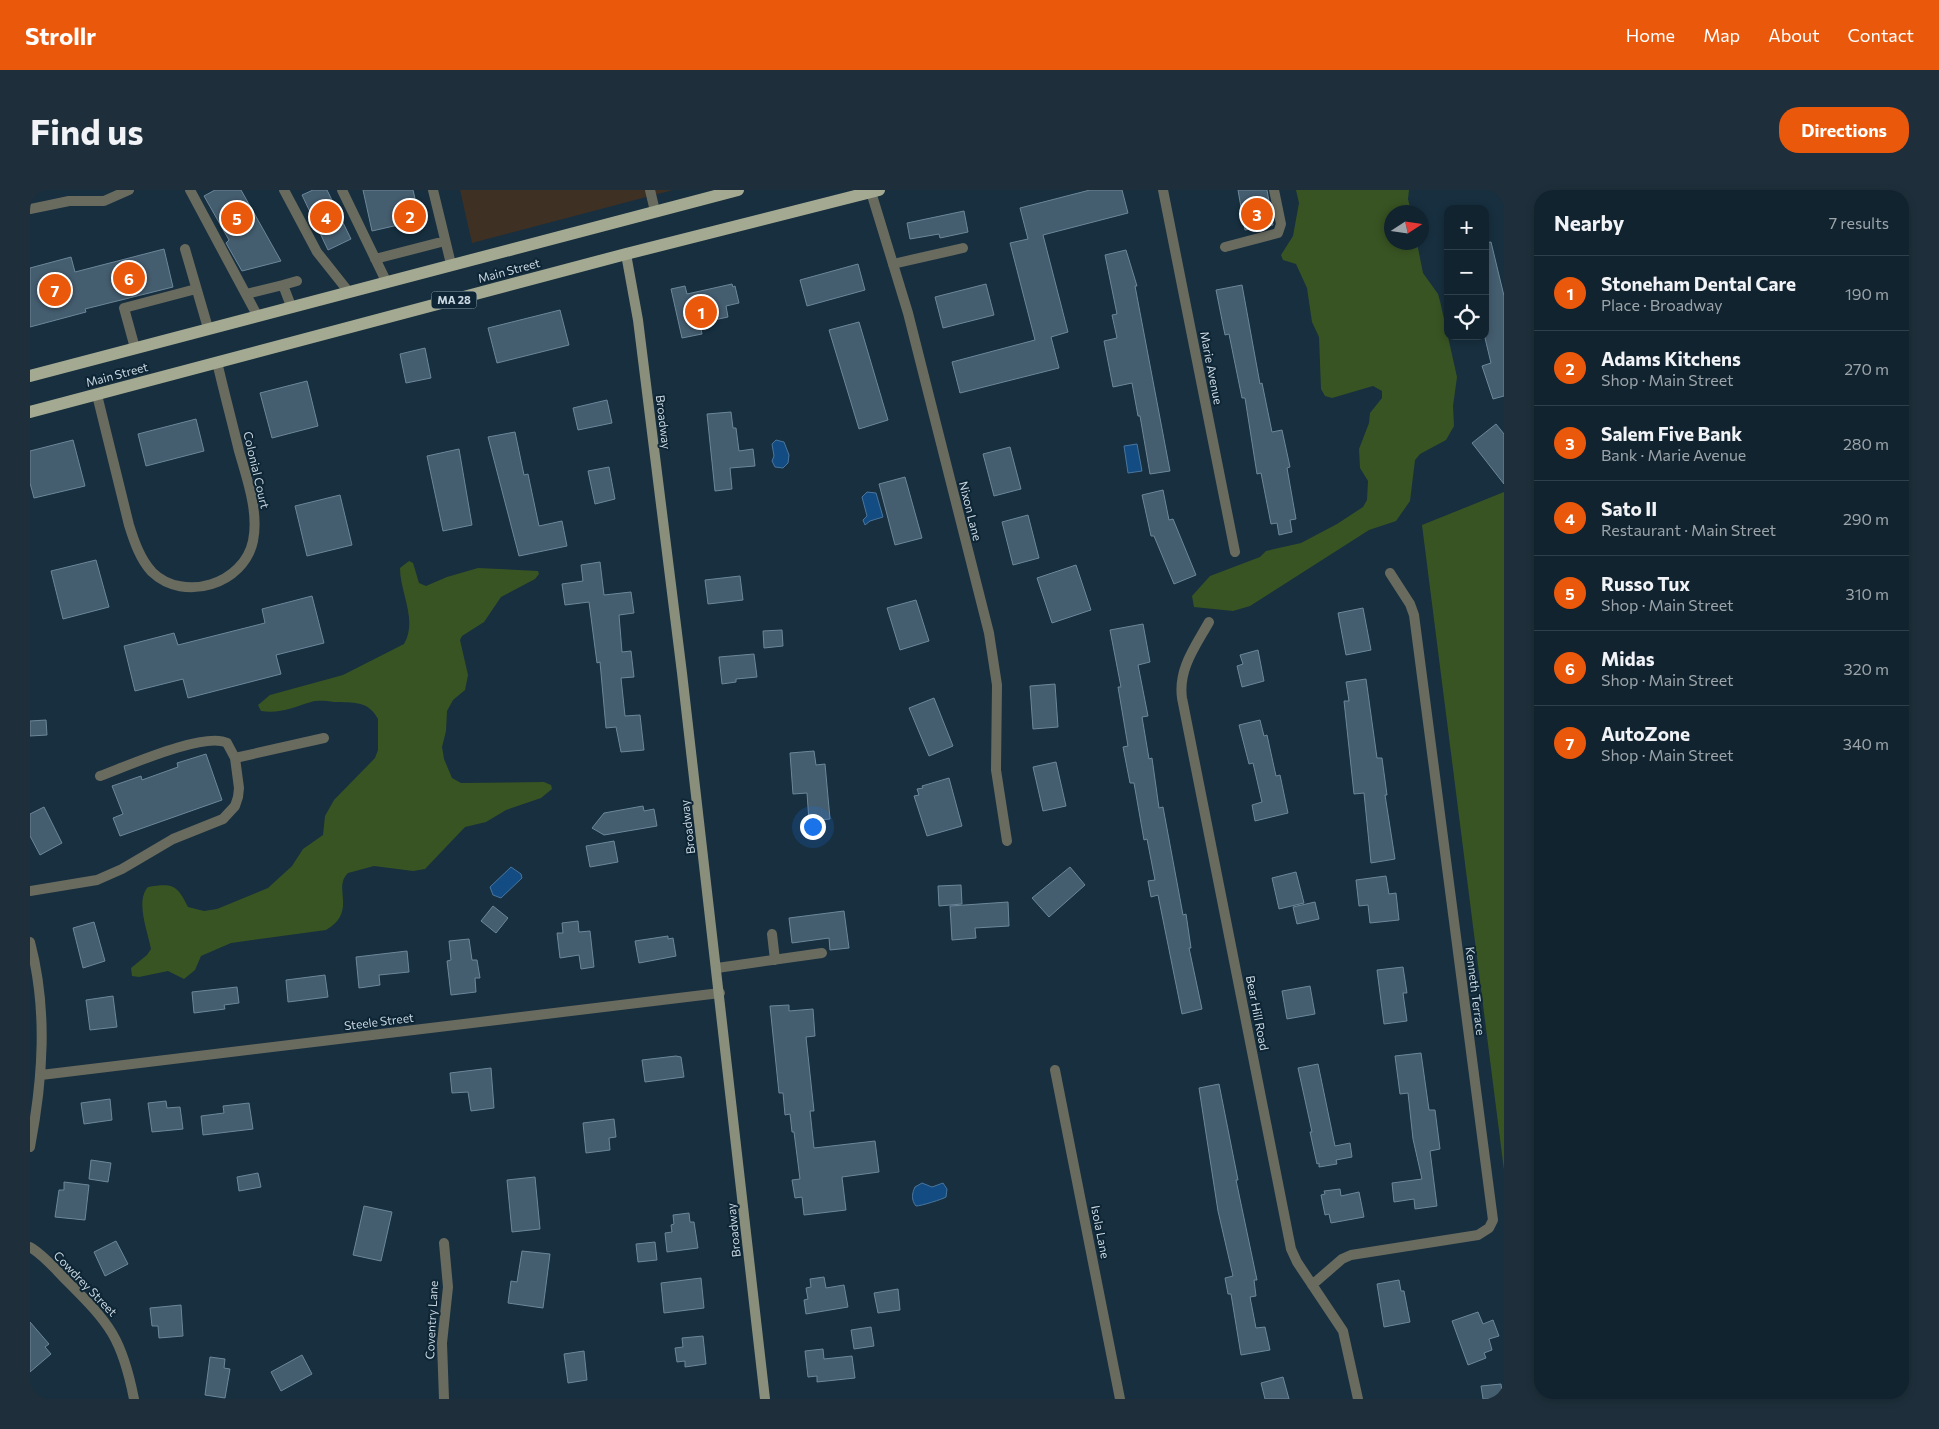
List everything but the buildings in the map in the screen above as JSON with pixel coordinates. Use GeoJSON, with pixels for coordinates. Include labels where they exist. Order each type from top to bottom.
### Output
{"type":"FeatureCollection","features":[{"type":"Feature","properties":{"kind":"main road","name":"Main Street"},"geometry":{"type":"LineString","coordinates":[[30,376],[738,190]]}},
{"type":"Feature","properties":{"kind":"main road","name":"Main Street"},"geometry":{"type":"LineString","coordinates":[[30,412],[626,254],[875,191]]}},
{"type":"Feature","properties":{"kind":"main road","name":"Broadway"},"geometry":{"type":"LineString","coordinates":[[626,254],[638,320],[718,968],[765,1399]]}},
{"type":"Feature","properties":{"kind":"street"},"geometry":{"type":"LineString","coordinates":[[30,209],[69,201],[104,201],[129,190]]}},
{"type":"Feature","properties":{"kind":"street"},"geometry":{"type":"LineString","coordinates":[[190,190],[257,315]]}},
{"type":"Feature","properties":{"kind":"street"},"geometry":{"type":"LineString","coordinates":[[284,190],[317,252],[348,291]]}},
{"type":"Feature","properties":{"kind":"street"},"geometry":{"type":"LineString","coordinates":[[342,190],[386,281]]}},
{"type":"Feature","properties":{"kind":"street"},"geometry":{"type":"LineString","coordinates":[[433,190],[451,264]]}},
{"type":"Feature","properties":{"kind":"street"},"geometry":{"type":"LineString","coordinates":[[650,190],[655,211]]}},
{"type":"Feature","properties":{"kind":"street","name":"Marie Avenue"},"geometry":{"type":"LineString","coordinates":[[1163,190],[1234,552]]}},
{"type":"Feature","properties":{"kind":"street"},"geometry":{"type":"LineString","coordinates":[[1225,247],[1278,233],[1281,224],[1274,190]]}},
{"type":"Feature","properties":{"kind":"street","name":"Nixon Lane"},"geometry":{"type":"LineString","coordinates":[[875,191],[990,641],[997,685],[996,770],[1008,841]]}},
{"type":"Feature","properties":{"kind":"street"},"geometry":{"type":"LineString","coordinates":[[375,259],[445,241]]}},
{"type":"Feature","properties":{"kind":"street"},"geometry":{"type":"LineString","coordinates":[[893,264],[963,248]]}},
{"type":"Feature","properties":{"kind":"street"},"geometry":{"type":"LineString","coordinates":[[184,249],[208,328]]}},
{"type":"Feature","properties":{"kind":"street"},"geometry":{"type":"LineString","coordinates":[[246,294],[297,281]]}},
{"type":"Feature","properties":{"kind":"street"},"geometry":{"type":"LineString","coordinates":[[283,285],[291,306]]}},
{"type":"Feature","properties":{"kind":"street"},"geometry":{"type":"LineString","coordinates":[[134,348],[124,308],[196,289]]}},
{"type":"Feature","properties":{"kind":"street","name":"Colonial Court"},"geometry":{"type":"LineString","coordinates":[[97,395],[129,525],[134,541],[146,564],[160,578],[170,583],[192,588],[211,584],[222,580],[241,566],[249,554],[254,532],[250,497],[217,362]]}},
{"type":"Feature","properties":{"kind":"street","name":"Kenneth Terrace"},"geometry":{"type":"LineString","coordinates":[[1312,1285],[1342,1259],[1351,1255],[1478,1235],[1489,1228],[1493,1220],[1414,615],[1410,604],[1390,573]]}},
{"type":"Feature","properties":{"kind":"street","name":"Bear Hill Road"},"geometry":{"type":"LineString","coordinates":[[1209,622],[1184,666],[1181,682],[1182,698],[1291,1249],[1312,1285],[1343,1331],[1358,1399]]}},
{"type":"Feature","properties":{"kind":"street"},"geometry":{"type":"LineString","coordinates":[[235,758],[324,738]]}},
{"type":"Feature","properties":{"kind":"street"},"geometry":{"type":"LineString","coordinates":[[30,891],[97,880],[122,869],[173,839],[223,819],[234,806],[238,797],[239,783],[235,758],[227,742],[215,739],[191,743],[100,776]]}},
{"type":"Feature","properties":{"kind":"street"},"geometry":{"type":"LineString","coordinates":[[772,934],[775,960]]}},
{"type":"Feature","properties":{"kind":"street"},"geometry":{"type":"LineString","coordinates":[[30,942],[40,1010],[41,1075],[30,1147]]}},
{"type":"Feature","properties":{"kind":"street"},"geometry":{"type":"LineString","coordinates":[[718,968],[822,953]]}},
{"type":"Feature","properties":{"kind":"street","name":"Steele Street"},"geometry":{"type":"LineString","coordinates":[[41,1075],[720,993]]}},
{"type":"Feature","properties":{"kind":"street","name":"Isola Lane"},"geometry":{"type":"LineString","coordinates":[[1055,1070],[1120,1399]]}},
{"type":"Feature","properties":{"kind":"street","name":"Coventry Lane"},"geometry":{"type":"LineString","coordinates":[[444,1243],[448,1287],[442,1343],[444,1399]]}},
{"type":"Feature","properties":{"kind":"street","name":"Cowdrey Street"},"geometry":{"type":"LineString","coordinates":[[30,1246],[95,1308],[111,1329],[124,1355],[134,1399]]}},
{"type":"Feature","properties":{"kind":"shaded area"},"geometry":{"type":"Polygon","coordinates":[[[460,190],[673,190],[472,243],[460,190]]]}},
{"type":"Feature","properties":{"kind":"green space"},"geometry":{"type":"Polygon","coordinates":[[[1296,190],[1409,190],[1409,205],[1384,205],[1384,250],[1418,250],[1423,273],[1438,294],[1444,319],[1444,340],[1449,340],[1457,377],[1453,406],[1454,426],[1446,440],[1420,454],[1415,460],[1410,501],[1396,521],[1369,530],[1250,606],[1233,611],[1194,607],[1192,596],[1210,576],[1260,557],[1266,551],[1301,543],[1337,524],[1363,507],[1367,500],[1368,481],[1360,468],[1359,449],[1369,423],[1370,413],[1382,398],[1382,391],[1373,386],[1332,398],[1325,396],[1321,389],[1319,337],[1312,322],[1307,288],[1296,264],[1283,260],[1281,255],[1293,236],[1299,203],[1296,190]]]}},
{"type":"Feature","properties":{"kind":"green space"},"geometry":{"type":"Polygon","coordinates":[[[1504,492],[1504,1170],[1422,525],[1504,492]]]}},
{"type":"Feature","properties":{"kind":"green space"},"geometry":{"type":"Polygon","coordinates":[[[409,561],[413,563],[419,583],[426,586],[447,577],[478,568],[538,571],[539,574],[535,579],[501,597],[484,622],[462,636],[460,640],[468,675],[465,690],[453,700],[447,711],[446,731],[442,747],[444,759],[452,778],[461,783],[544,782],[551,785],[552,789],[541,798],[506,810],[486,822],[465,827],[425,869],[413,871],[374,866],[348,873],[342,886],[343,908],[341,915],[326,930],[231,943],[201,956],[195,970],[184,979],[168,971],[139,977],[132,976],[131,968],[147,955],[151,949],[142,908],[144,893],[148,887],[163,885],[173,887],[181,894],[188,907],[204,911],[217,909],[268,888],[292,866],[303,849],[323,835],[325,816],[334,800],[375,758],[378,750],[378,719],[370,708],[354,703],[317,701],[287,710],[268,712],[261,711],[258,705],[270,695],[343,675],[404,644],[408,635],[409,616],[400,568],[409,561]]]}},
{"type":"Feature","properties":{"kind":"water"},"geometry":{"type":"Polygon","coordinates":[[[776,440],[784,442],[789,455],[788,463],[783,468],[775,467],[772,461],[774,456],[772,444],[776,440]]]}},
{"type":"Feature","properties":{"kind":"water"},"geometry":{"type":"Polygon","coordinates":[[[1137,444],[1142,471],[1128,473],[1124,446],[1137,444]]]}},
{"type":"Feature","properties":{"kind":"water"},"geometry":{"type":"Polygon","coordinates":[[[867,492],[876,493],[883,517],[870,521],[865,525],[863,520],[867,516],[862,497],[867,492]]]}},
{"type":"Feature","properties":{"kind":"water"},"geometry":{"type":"Polygon","coordinates":[[[511,867],[521,874],[522,878],[501,898],[493,895],[490,887],[511,867]]]}},
{"type":"Feature","properties":{"kind":"water"},"geometry":{"type":"Polygon","coordinates":[[[922,1183],[932,1187],[943,1183],[947,1189],[946,1197],[916,1206],[914,1204],[913,1192],[915,1187],[922,1183]]]}},
{"type":"Feature","properties":{"kind":"place","name":"Salem Five Bank"},"geometry":{"type":"Point","coordinates":[1257,214]}},
{"type":"Feature","properties":{"kind":"place","name":"Adams Kitchens"},"geometry":{"type":"Point","coordinates":[410,216]}},
{"type":"Feature","properties":{"kind":"place","name":"Sato II"},"geometry":{"type":"Point","coordinates":[326,217]}},
{"type":"Feature","properties":{"kind":"place","name":"Russo Tux"},"geometry":{"type":"Point","coordinates":[237,218]}},
{"type":"Feature","properties":{"kind":"place","name":"Midas"},"geometry":{"type":"Point","coordinates":[129,278]}},
{"type":"Feature","properties":{"kind":"place","name":"AutoZone"},"geometry":{"type":"Point","coordinates":[55,290]}},
{"type":"Feature","properties":{"kind":"place","name":"Stoneham Dental Care"},"geometry":{"type":"Point","coordinates":[701,312]}}]}
